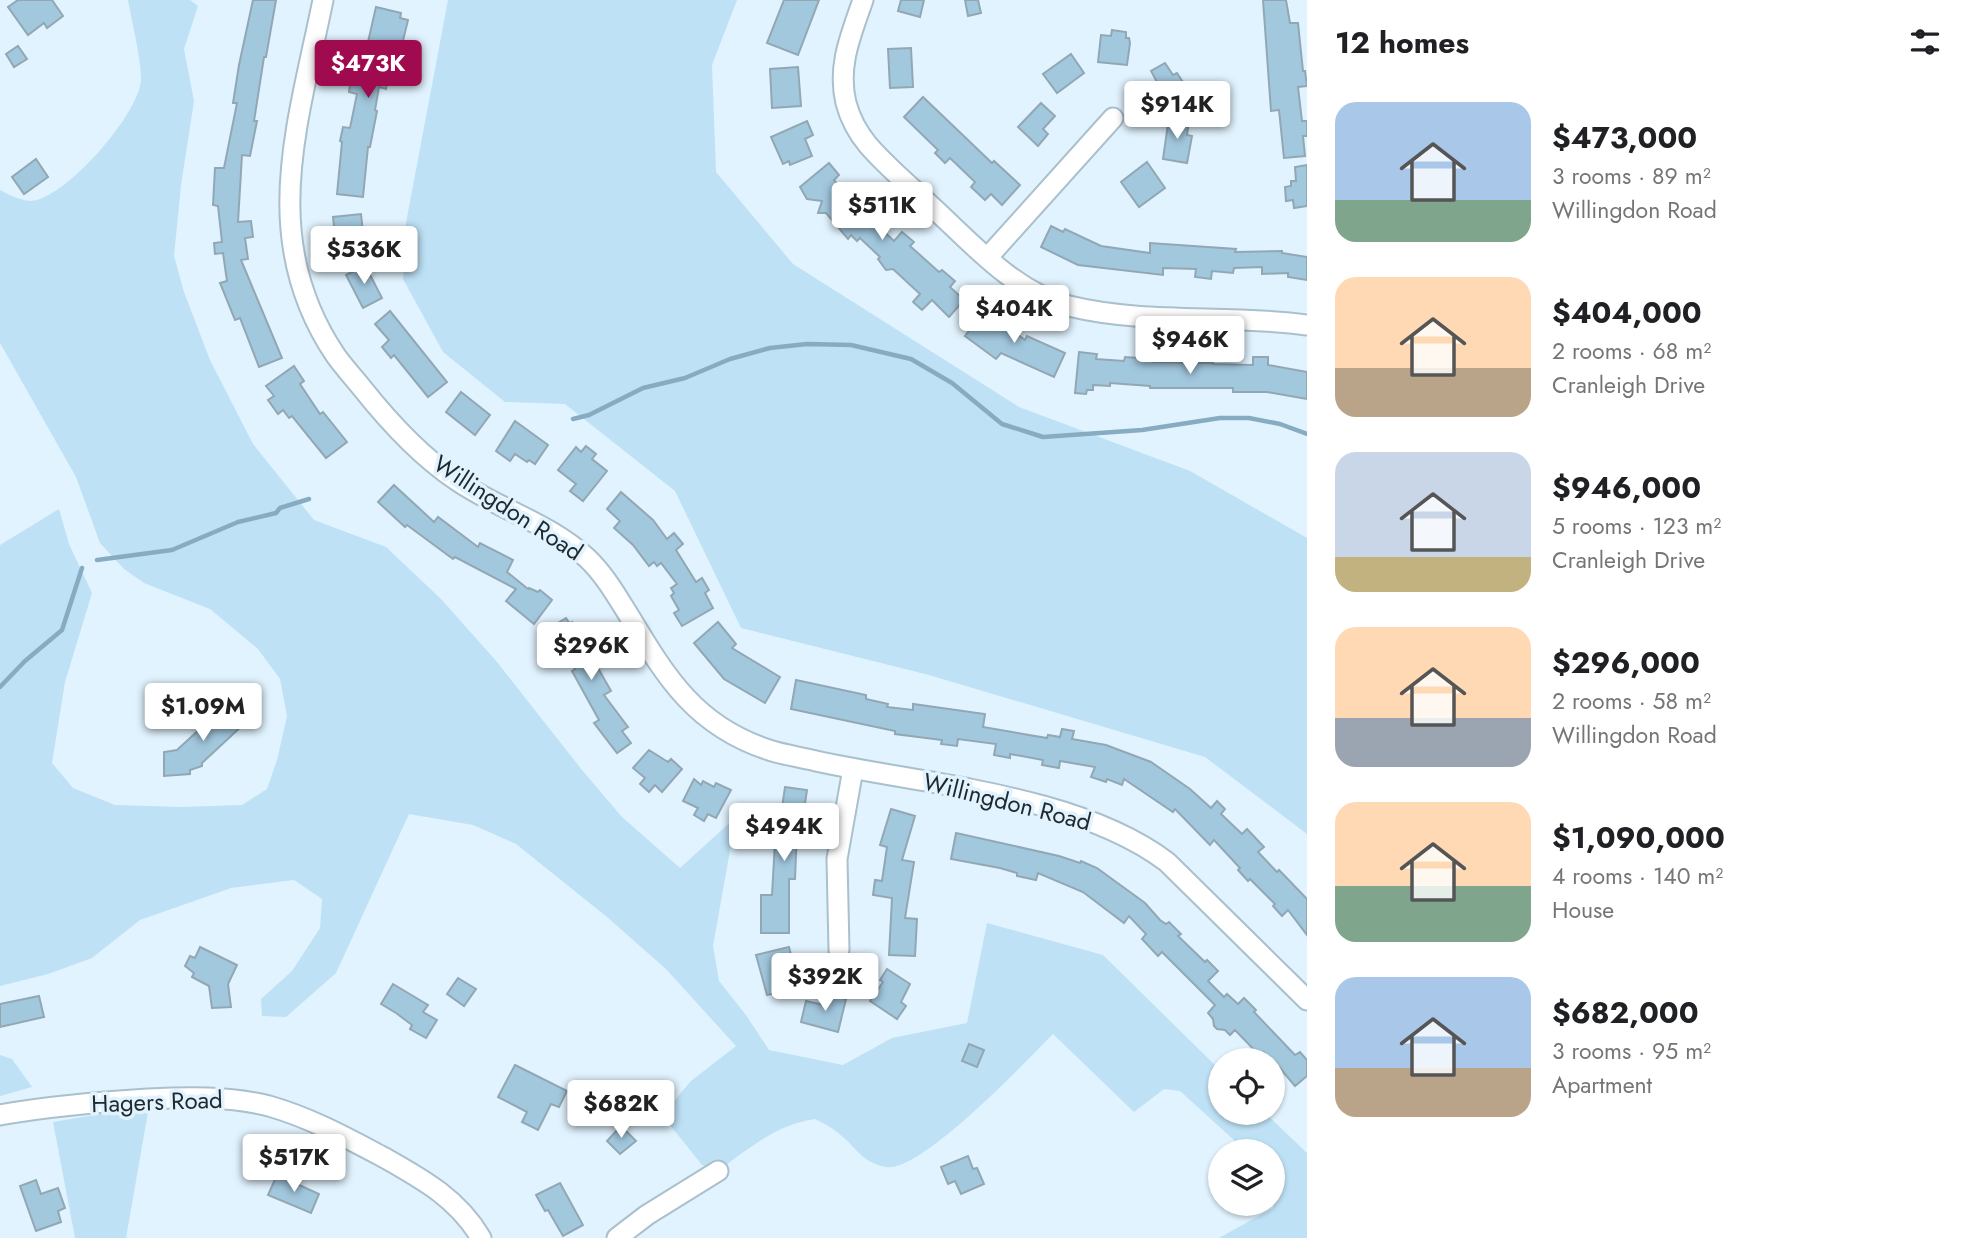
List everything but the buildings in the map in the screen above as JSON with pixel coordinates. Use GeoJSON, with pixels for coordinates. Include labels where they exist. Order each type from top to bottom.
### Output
{"type":"FeatureCollection","features":[{"type":"Feature","properties":{"kind":"street","name":"Willingdon Road"},"geometry":{"type":"LineString","coordinates":[[323,0],[294,141],[290,172],[289,225],[300,280],[315,317],[336,356],[379,410],[421,452],[456,481],[553,533],[587,558],[610,585],[662,671],[679,693],[718,728],[770,750],[853,769],[1017,800],[1071,814],[1118,832],[1149,848],[1167,862],[1307,1000]]}},
{"type":"Feature","properties":{"kind":"street"},"geometry":{"type":"LineString","coordinates":[[863,0],[850,34],[843,68],[846,103],[851,117],[868,145],[1015,279],[1046,298],[1085,309],[1134,316],[1270,320],[1307,325]]}},
{"type":"Feature","properties":{"kind":"street"},"geometry":{"type":"LineString","coordinates":[[988,257],[1113,118]]}},
{"type":"Feature","properties":{"kind":"street"},"geometry":{"type":"LineString","coordinates":[[839,950],[837,859],[853,769]]}},
{"type":"Feature","properties":{"kind":"street","name":"Hagers Road"},"geometry":{"type":"LineString","coordinates":[[0,1115],[36,1108],[194,1097],[234,1099],[270,1107],[336,1132],[429,1183],[460,1208],[481,1238]]}},
{"type":"Feature","properties":{"kind":"street"},"geometry":{"type":"LineString","coordinates":[[617,1238],[647,1215],[718,1171]]}},
{"type":"Feature","properties":{"kind":"shaded area"},"geometry":{"type":"Polygon","coordinates":[[[128,0],[190,0],[198,6],[184,49],[194,101],[181,185],[174,256],[184,292],[210,360],[253,444],[314,520],[386,547],[442,600],[497,662],[622,817],[680,868],[736,817],[713,946],[719,981],[769,1050],[843,1065],[892,1038],[967,1023],[987,923],[1103,955],[1208,1058],[1208,1116],[1180,1091],[1164,1089],[1134,1112],[1053,1034],[973,1113],[923,1153],[902,1164],[886,1167],[877,1165],[827,1125],[815,1119],[776,1132],[718,1171],[702,1165],[662,1115],[691,1081],[736,1046],[666,969],[607,917],[516,844],[473,825],[409,814],[336,973],[286,1017],[262,1016],[261,999],[292,971],[320,928],[322,899],[294,880],[231,888],[140,920],[92,958],[48,974],[0,986],[0,545],[59,509],[69,544],[92,593],[65,682],[52,763],[73,788],[115,805],[242,805],[267,789],[287,716],[280,679],[258,649],[210,609],[144,583],[124,569],[100,543],[76,477],[0,343],[0,190],[30,201],[45,197],[62,187],[80,171],[115,132],[138,94],[141,70],[128,0]]]}},
{"type":"Feature","properties":{"kind":"shaded area"},"geometry":{"type":"Polygon","coordinates":[[[448,0],[737,0],[712,65],[716,172],[793,264],[1019,407],[1190,471],[1307,538],[1307,834],[1205,757],[929,675],[741,628],[675,491],[565,404],[505,402],[443,352],[403,279],[406,223],[448,0]]]}},
{"type":"Feature","properties":{"kind":"shaded area"},"geometry":{"type":"Polygon","coordinates":[[[0,1055],[12,1059],[32,1087],[0,1096],[0,1055]]]}},
{"type":"Feature","properties":{"kind":"shaded area"},"geometry":{"type":"Polygon","coordinates":[[[148,1112],[126,1238],[75,1238],[53,1122],[100,1114],[148,1112]]]}},
{"type":"Feature","properties":{"kind":"shaded area"},"geometry":{"type":"Polygon","coordinates":[[[1217,1125],[1278,1125],[1307,1153],[1307,1238],[1219,1238],[1259,1216],[1285,1216],[1285,1139],[1233,1139],[1217,1125]]]}},
{"type":"Feature","properties":{"kind":"waterway"},"geometry":{"type":"LineString","coordinates":[[573,419],[589,415],[643,388],[685,378],[730,359],[770,348],[807,344],[851,345],[911,359],[952,383],[1002,424],[1043,437],[1142,430],[1220,418],[1249,418],[1280,424],[1307,434]]}},
{"type":"Feature","properties":{"kind":"waterway"},"geometry":{"type":"LineString","coordinates":[[97,560],[172,550],[238,522],[276,513],[280,508],[309,499]]}},
{"type":"Feature","properties":{"kind":"waterway"},"geometry":{"type":"LineString","coordinates":[[0,687],[25,661],[62,630],[82,568]]}}]}
